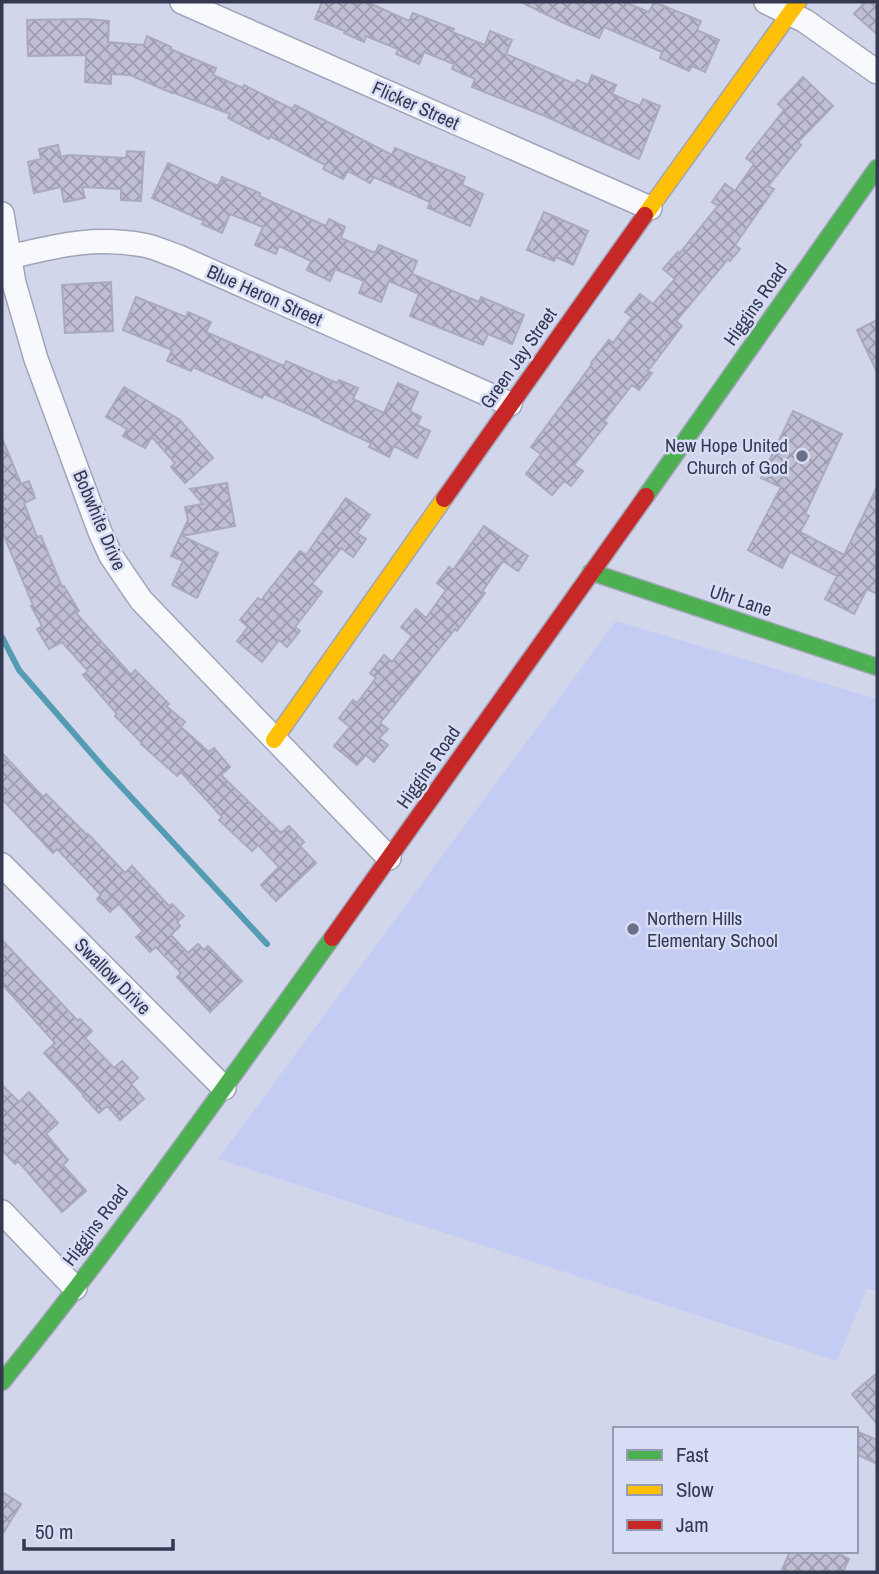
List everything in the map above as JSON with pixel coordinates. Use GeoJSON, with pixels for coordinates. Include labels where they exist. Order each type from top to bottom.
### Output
{"type":"FeatureCollection","features":[{"type":"Feature","properties":{"kind":"street","name":"Flicker Street"},"geometry":{"type":"LineString","coordinates":[[182,2],[650,208]]}},
{"type":"Feature","properties":{"kind":"street"},"geometry":{"type":"LineString","coordinates":[[766,2],[794,7],[805,21],[877,72]]}},
{"type":"Feature","properties":{"kind":"street","name":"Green Jay Street"},"geometry":{"type":"LineString","coordinates":[[274,740],[794,7]]}},
{"type":"Feature","properties":{"kind":"street","name":"Higgins Road"},"geometry":{"type":"LineString","coordinates":[[2,1382],[50,1323],[224,1087],[877,168]]}},
{"type":"Feature","properties":{"kind":"street","name":"Bobwhite Drive"},"geometry":{"type":"LineString","coordinates":[[2,215],[14,283],[36,359],[111,556],[141,600],[389,858]]}},
{"type":"Feature","properties":{"kind":"street","name":"Blue Heron Street"},"geometry":{"type":"LineString","coordinates":[[9,257],[86,241],[106,240],[145,246],[179,257],[510,404]]}},
{"type":"Feature","properties":{"kind":"street","name":"Uhr Lane"},"geometry":{"type":"LineString","coordinates":[[591,572],[877,667]]}},
{"type":"Feature","properties":{"kind":"street","name":"Swallow Drive"},"geometry":{"type":"LineString","coordinates":[[2,865],[224,1087]]}},
{"type":"Feature","properties":{"kind":"street"},"geometry":{"type":"LineString","coordinates":[[2,1212],[75,1288]]}},
{"type":"Feature","properties":{"kind":"shaded area","name":"Northern Hills Elementary School"},"geometry":{"type":"Polygon","coordinates":[[[616,621],[877,699],[877,1291],[867,1289],[837,1361],[218,1159],[616,621]]]}},
{"type":"Feature","properties":{"kind":"building"},"geometry":{"type":"Polygon","coordinates":[[[322,2],[367,2],[409,21],[413,13],[485,45],[490,31],[512,40],[506,54],[575,84],[577,80],[588,85],[592,75],[616,85],[612,94],[640,106],[643,99],[660,106],[639,159],[545,116],[472,87],[475,79],[452,69],[454,64],[424,52],[419,64],[396,54],[398,49],[366,36],[364,42],[315,19],[322,2]]]}},
{"type":"Feature","properties":{"kind":"building"},"geometry":{"type":"Polygon","coordinates":[[[521,2],[624,2],[649,12],[654,2],[701,21],[697,30],[719,40],[705,72],[692,66],[689,71],[660,58],[662,52],[604,27],[599,38],[521,2]]]}},
{"type":"Feature","properties":{"kind":"building"},"geometry":{"type":"Polygon","coordinates":[[[865,2],[877,2],[877,34],[854,14],[865,2]]]}},
{"type":"Feature","properties":{"kind":"building"},"geometry":{"type":"Polygon","coordinates":[[[27,20],[109,21],[108,42],[144,45],[147,36],[171,47],[170,49],[216,68],[213,75],[243,88],[244,85],[292,109],[295,105],[392,155],[395,148],[465,177],[462,185],[483,194],[470,226],[428,208],[430,202],[374,177],[370,183],[348,171],[343,179],[323,169],[325,165],[270,136],[269,139],[228,118],[230,114],[130,75],[111,74],[111,84],[85,82],[86,55],[28,56],[27,20]]]}},
{"type":"Feature","properties":{"kind":"building"},"geometry":{"type":"Polygon","coordinates":[[[803,77],[833,106],[798,142],[801,145],[768,186],[774,189],[735,245],[740,249],[730,261],[728,259],[676,321],[682,326],[648,371],[652,373],[639,390],[632,385],[604,421],[607,423],[574,465],[583,471],[571,486],[564,481],[552,495],[526,474],[541,454],[531,447],[591,363],[609,340],[613,343],[632,317],[625,312],[640,294],[653,304],[675,279],[663,269],[678,252],[679,254],[718,206],[712,202],[725,184],[735,191],[754,164],[746,158],[784,110],[778,104],[803,77]]]}},
{"type":"Feature","properties":{"kind":"building"},"geometry":{"type":"Polygon","coordinates":[[[58,145],[61,157],[69,155],[126,158],[127,151],[144,152],[141,201],[121,200],[121,189],[82,187],[85,198],[64,202],[61,187],[34,193],[28,162],[41,159],[39,149],[58,145]]]}},
{"type":"Feature","properties":{"kind":"building"},"geometry":{"type":"Polygon","coordinates":[[[168,163],[218,186],[222,177],[326,226],[329,219],[345,227],[341,238],[375,253],[379,245],[417,261],[412,274],[479,302],[481,297],[524,315],[512,344],[488,334],[483,345],[410,316],[419,294],[389,281],[381,302],[359,293],[364,281],[335,269],[330,281],[307,270],[311,261],[279,246],[276,254],[255,245],[263,227],[230,214],[222,233],[202,224],[204,221],[152,198],[168,163]]]}},
{"type":"Feature","properties":{"kind":"building"},"geometry":{"type":"Polygon","coordinates":[[[544,212],[588,231],[573,265],[556,257],[554,261],[527,250],[544,212]]]}},
{"type":"Feature","properties":{"kind":"building"},"geometry":{"type":"Polygon","coordinates":[[[111,282],[113,331],[65,333],[62,285],[111,282]]]}},
{"type":"Feature","properties":{"kind":"building"},"geometry":{"type":"Polygon","coordinates":[[[136,297],[186,317],[188,312],[211,322],[206,332],[284,366],[286,361],[337,383],[339,380],[358,388],[353,399],[384,413],[398,383],[418,392],[410,411],[421,417],[417,425],[430,431],[417,458],[394,446],[389,457],[369,447],[371,443],[264,394],[262,398],[193,367],[191,371],[167,361],[172,350],[123,330],[136,297]]]}},
{"type":"Feature","properties":{"kind":"building"},"geometry":{"type":"Polygon","coordinates":[[[877,320],[877,372],[857,330],[877,320]]]}},
{"type":"Feature","properties":{"kind":"building"},"geometry":{"type":"Polygon","coordinates":[[[124,387],[180,420],[213,458],[185,483],[171,467],[175,463],[152,437],[145,448],[123,436],[127,429],[106,417],[124,387]]]}},
{"type":"Feature","properties":{"kind":"building"},"geometry":{"type":"Polygon","coordinates":[[[793,411],[842,434],[805,514],[809,516],[800,532],[844,555],[877,487],[877,594],[867,589],[854,614],[825,599],[837,576],[790,552],[782,568],[748,550],[781,487],[761,478],[793,411]]]}},
{"type":"Feature","properties":{"kind":"building"},"geometry":{"type":"Polygon","coordinates":[[[2,438],[21,484],[29,481],[35,498],[24,503],[37,537],[41,536],[62,587],[64,586],[79,611],[76,613],[131,675],[135,670],[169,704],[166,706],[185,722],[181,727],[209,752],[214,748],[230,767],[221,775],[281,833],[289,826],[304,842],[300,846],[316,863],[276,901],[261,885],[279,867],[258,845],[252,851],[219,820],[222,817],[181,772],[177,776],[141,744],[83,675],[88,671],[62,642],[49,649],[37,629],[42,626],[31,606],[33,605],[2,531],[2,438]]]}},
{"type":"Feature","properties":{"kind":"building"},"geometry":{"type":"Polygon","coordinates":[[[227,483],[235,526],[182,536],[218,553],[197,598],[172,585],[183,561],[171,556],[188,520],[185,507],[203,504],[190,489],[227,483]]]}},
{"type":"Feature","properties":{"kind":"building"},"geometry":{"type":"Polygon","coordinates":[[[346,498],[370,515],[357,533],[366,539],[353,557],[341,548],[312,584],[322,592],[295,627],[300,631],[287,647],[279,640],[262,662],[237,641],[248,627],[240,620],[258,598],[261,600],[300,551],[306,555],[346,498]]]}},
{"type":"Feature","properties":{"kind":"building"},"geometry":{"type":"Polygon","coordinates":[[[484,526],[528,556],[518,571],[503,561],[482,592],[485,593],[457,631],[455,629],[380,723],[388,729],[379,738],[388,745],[374,762],[366,755],[357,765],[334,746],[350,727],[339,718],[353,700],[357,703],[376,678],[370,673],[384,655],[392,662],[412,636],[401,627],[416,609],[426,618],[446,590],[437,583],[449,567],[453,570],[484,526]]]}},
{"type":"Feature","properties":{"kind":"building"},"geometry":{"type":"Polygon","coordinates":[[[2,753],[43,797],[46,794],[125,873],[132,866],[169,906],[172,904],[184,916],[177,922],[180,926],[171,935],[188,953],[198,944],[204,950],[208,946],[242,981],[210,1012],[177,977],[181,973],[156,947],[150,952],[136,937],[143,931],[119,904],[110,912],[97,899],[101,895],[57,849],[53,853],[2,799],[2,753]]]}},
{"type":"Feature","properties":{"kind":"building"},"geometry":{"type":"Polygon","coordinates":[[[2,940],[78,1021],[80,1019],[92,1031],[85,1038],[114,1068],[122,1061],[138,1078],[131,1084],[144,1099],[120,1120],[107,1106],[99,1113],[44,1053],[55,1043],[2,984],[2,940]]]}},
{"type":"Feature","properties":{"kind":"building"},"geometry":{"type":"Polygon","coordinates":[[[2,1085],[19,1102],[29,1092],[58,1123],[46,1134],[68,1160],[63,1165],[86,1191],[62,1212],[18,1161],[15,1164],[2,1150],[2,1085]]]}},
{"type":"Feature","properties":{"kind":"building"},"geometry":{"type":"Polygon","coordinates":[[[877,1373],[877,1424],[852,1394],[877,1373]]]}},
{"type":"Feature","properties":{"kind":"building"},"geometry":{"type":"Polygon","coordinates":[[[858,1432],[877,1440],[877,1464],[858,1455],[858,1432]]]}},
{"type":"Feature","properties":{"kind":"building"},"geometry":{"type":"Polygon","coordinates":[[[2,1492],[21,1504],[2,1535],[2,1492]]]}},
{"type":"Feature","properties":{"kind":"building"},"geometry":{"type":"Polygon","coordinates":[[[789,1553],[837,1553],[849,1559],[843,1572],[781,1572],[789,1553]]]}},
{"type":"Feature","properties":{"kind":"waterway"},"geometry":{"type":"LineString","coordinates":[[2,637],[19,670],[104,768],[267,944]]}},
{"type":"Feature","properties":{"kind":"traffic: fast"},"geometry":{"type":"LineString","coordinates":[[646,496],[877,168]]}},
{"type":"Feature","properties":{"kind":"traffic: fast"},"geometry":{"type":"LineString","coordinates":[[591,572],[877,667]]}},
{"type":"Feature","properties":{"kind":"traffic: fast"},"geometry":{"type":"LineString","coordinates":[[2,1382],[129,1218],[332,938]]}},
{"type":"Feature","properties":{"kind":"traffic: slow"},"geometry":{"type":"LineString","coordinates":[[645,215],[798,2]]}},
{"type":"Feature","properties":{"kind":"traffic: slow"},"geometry":{"type":"LineString","coordinates":[[274,740],[444,499]]}},
{"type":"Feature","properties":{"kind":"traffic: jam"},"geometry":{"type":"LineString","coordinates":[[444,499],[645,215]]}},
{"type":"Feature","properties":{"kind":"traffic: jam"},"geometry":{"type":"LineString","coordinates":[[332,938],[646,496]]}},
{"type":"Feature","properties":{"kind":"place","name":"New Hope United Church of God"},"geometry":{"type":"Point","coordinates":[802,456]}},
{"type":"Feature","properties":{"kind":"place","name":"Northern Hills Elementary School"},"geometry":{"type":"Point","coordinates":[633,929]}}]}
